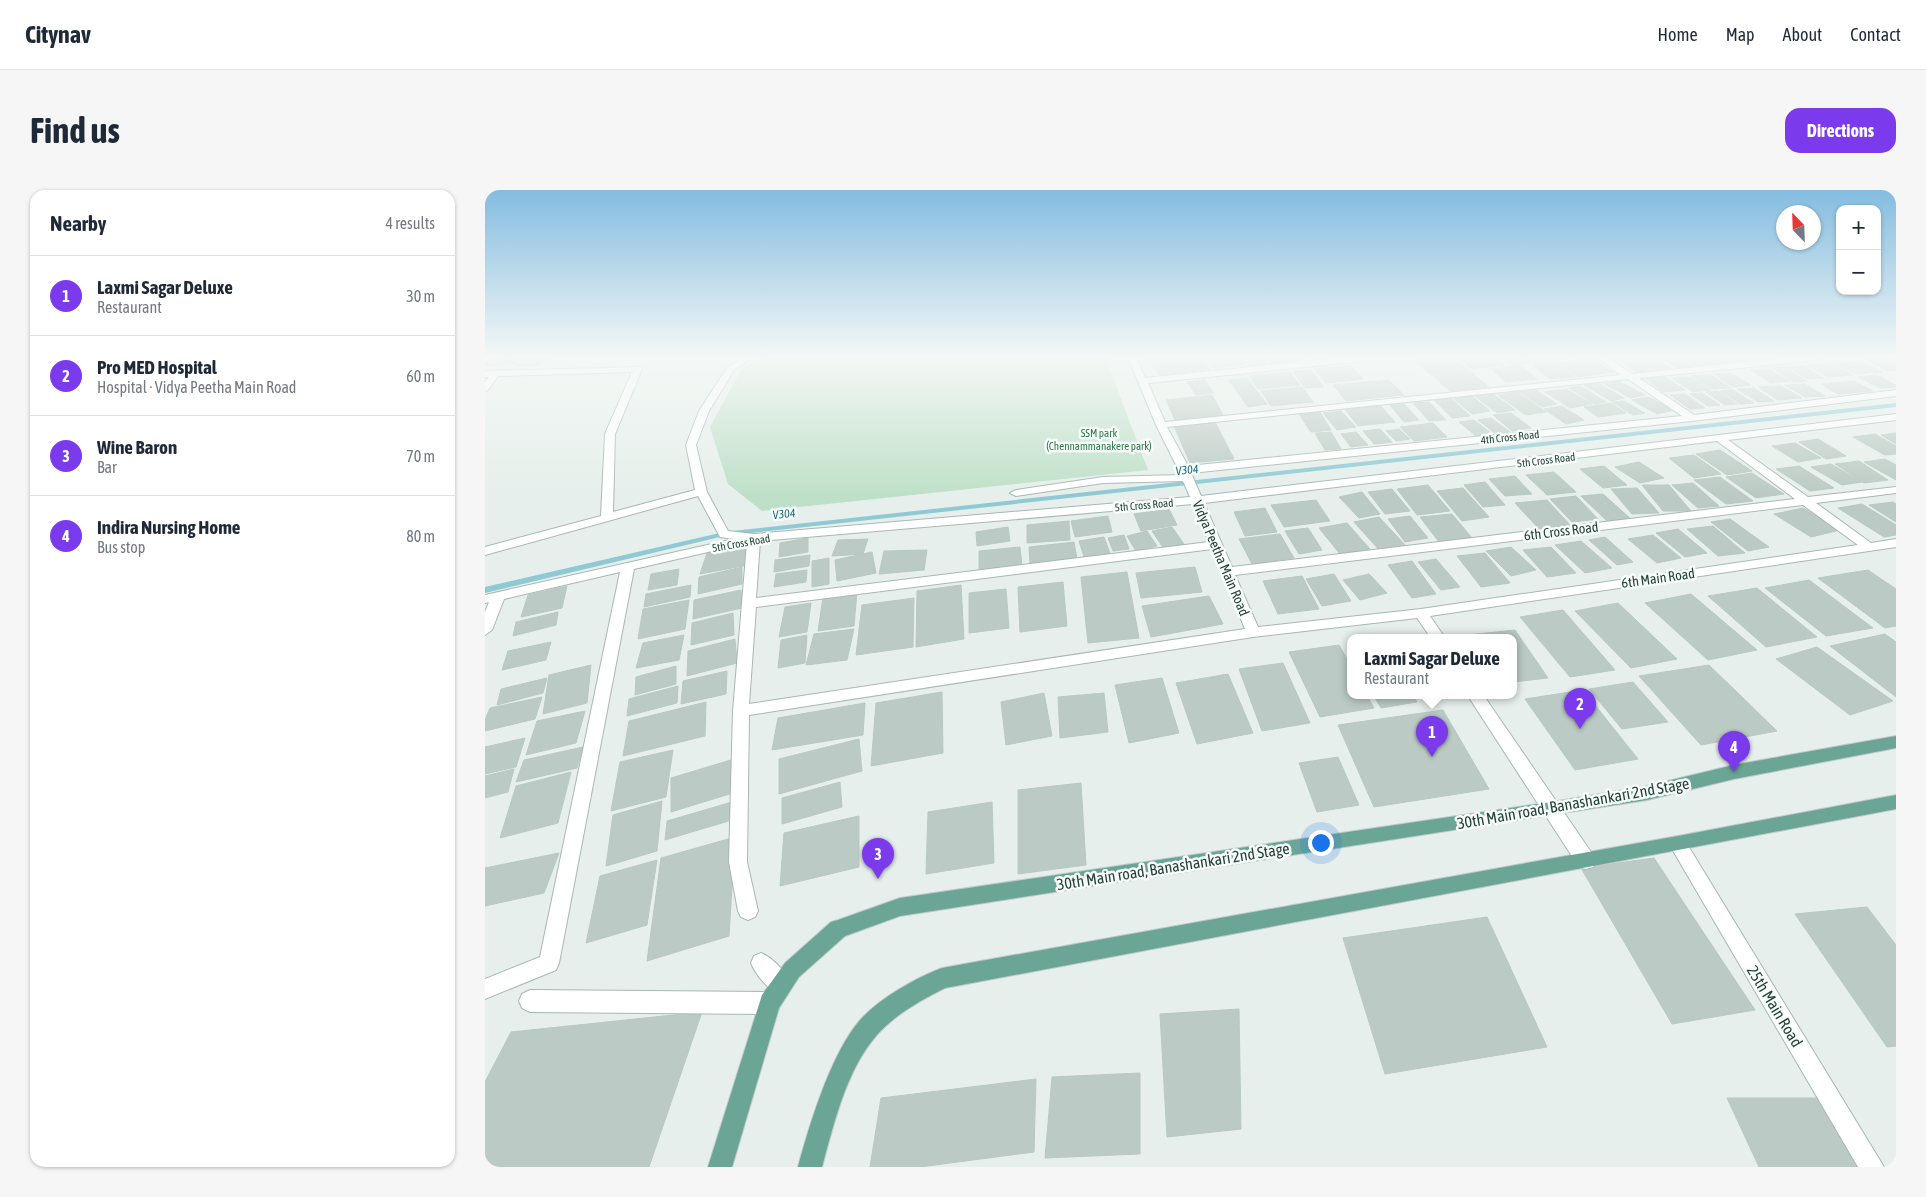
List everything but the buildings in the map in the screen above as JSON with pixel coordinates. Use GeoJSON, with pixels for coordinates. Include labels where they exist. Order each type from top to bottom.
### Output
{"type":"FeatureCollection","features":[{"type":"Feature","properties":{"kind":"main road","name":"30th Main road, Banashankari 2nd Stage"},"geometry":{"type":"LineString","coordinates":[[720,1167],[775,994],[792,970],[838,929],[900,907],[1552,809],[1647,793],[1734,772],[1896,742]]}},
{"type":"Feature","properties":{"kind":"main road"},"geometry":{"type":"LineString","coordinates":[[810,1167],[818,1135],[849,1058],[868,1028],[901,1000],[942,978],[1586,861],[1896,802]]}},
{"type":"Feature","properties":{"kind":"street"},"geometry":{"type":"LineString","coordinates":[[607,518],[611,434],[624,403]]}},
{"type":"Feature","properties":{"kind":"street"},"geometry":{"type":"LineString","coordinates":[[708,403],[703,411],[691,445],[701,492],[725,534],[754,538],[751,603],[741,711],[738,862],[748,911]]}},
{"type":"Feature","properties":{"kind":"street","name":"Vidya Peetha Main Road"},"geometry":{"type":"LineString","coordinates":[[1152,403],[1189,483],[1253,632],[1421,613]]}},
{"type":"Feature","properties":{"kind":"street"},"geometry":{"type":"LineString","coordinates":[[1161,425],[1376,403]]}},
{"type":"Feature","properties":{"kind":"street"},"geometry":{"type":"LineString","coordinates":[[1670,403],[1692,418]]}},
{"type":"Feature","properties":{"kind":"street","name":"4th Cross Road"},"geometry":{"type":"LineString","coordinates":[[1189,483],[1818,403]]}},
{"type":"Feature","properties":{"kind":"street","name":"5th Cross Road"},"geometry":{"type":"LineString","coordinates":[[491,597],[754,538],[1189,483],[1720,439],[1896,417]]}},
{"type":"Feature","properties":{"kind":"street"},"geometry":{"type":"LineString","coordinates":[[1720,439],[1869,547]]}},
{"type":"Feature","properties":{"kind":"street"},"geometry":{"type":"LineString","coordinates":[[1016,493],[1103,480],[1189,483]]}},
{"type":"Feature","properties":{"kind":"street","name":"6th Cross Road"},"geometry":{"type":"LineString","coordinates":[[1226,572],[1896,490]]}},
{"type":"Feature","properties":{"kind":"street"},"geometry":{"type":"LineString","coordinates":[[485,551],[701,492]]}},
{"type":"Feature","properties":{"kind":"street","name":"6th Main Road"},"geometry":{"type":"LineString","coordinates":[[1421,613],[1896,543]]}},
{"type":"Feature","properties":{"kind":"street"},"geometry":{"type":"LineString","coordinates":[[751,603],[1216,545]]}},
{"type":"Feature","properties":{"kind":"street"},"geometry":{"type":"LineString","coordinates":[[485,989],[549,963],[628,566]]}},
{"type":"Feature","properties":{"kind":"street"},"geometry":{"type":"LineString","coordinates":[[485,630],[491,597]]}},
{"type":"Feature","properties":{"kind":"street"},"geometry":{"type":"LineString","coordinates":[[1421,613],[1435,634]]}},
{"type":"Feature","properties":{"kind":"street"},"geometry":{"type":"LineString","coordinates":[[741,711],[1253,632]]}},
{"type":"Feature","properties":{"kind":"street"},"geometry":{"type":"LineString","coordinates":[[1478,699],[1586,861]]}},
{"type":"Feature","properties":{"kind":"street","name":"25th Main Road"},"geometry":{"type":"LineString","coordinates":[[1678,844],[1872,1167]]}},
{"type":"Feature","properties":{"kind":"street"},"geometry":{"type":"LineString","coordinates":[[530,1001],[775,994],[761,963]]}},
{"type":"Feature","properties":{"kind":"green space","name":"SSM park (Chennammanakere park)"},"geometry":{"type":"Polygon","coordinates":[[[723,403],[1122,403],[1148,470],[762,511],[728,484],[710,427],[723,403]]]}},
{"type":"Feature","properties":{"kind":"waterway","name":"V304"},"geometry":{"type":"LineString","coordinates":[[485,590],[724,534],[1896,405]]}},
{"type":"Feature","properties":{"kind":"place","name":"Pro MED Hospital"},"geometry":{"type":"Point","coordinates":[1580,729]}},
{"type":"Feature","properties":{"kind":"place","name":"Laxmi Sagar Deluxe"},"geometry":{"type":"Point","coordinates":[1432,757]}},
{"type":"Feature","properties":{"kind":"place","name":"Indira Nursing Home"},"geometry":{"type":"Point","coordinates":[1734,772]}},
{"type":"Feature","properties":{"kind":"place","name":"Wine Baron"},"geometry":{"type":"Point","coordinates":[878,879]}}]}
